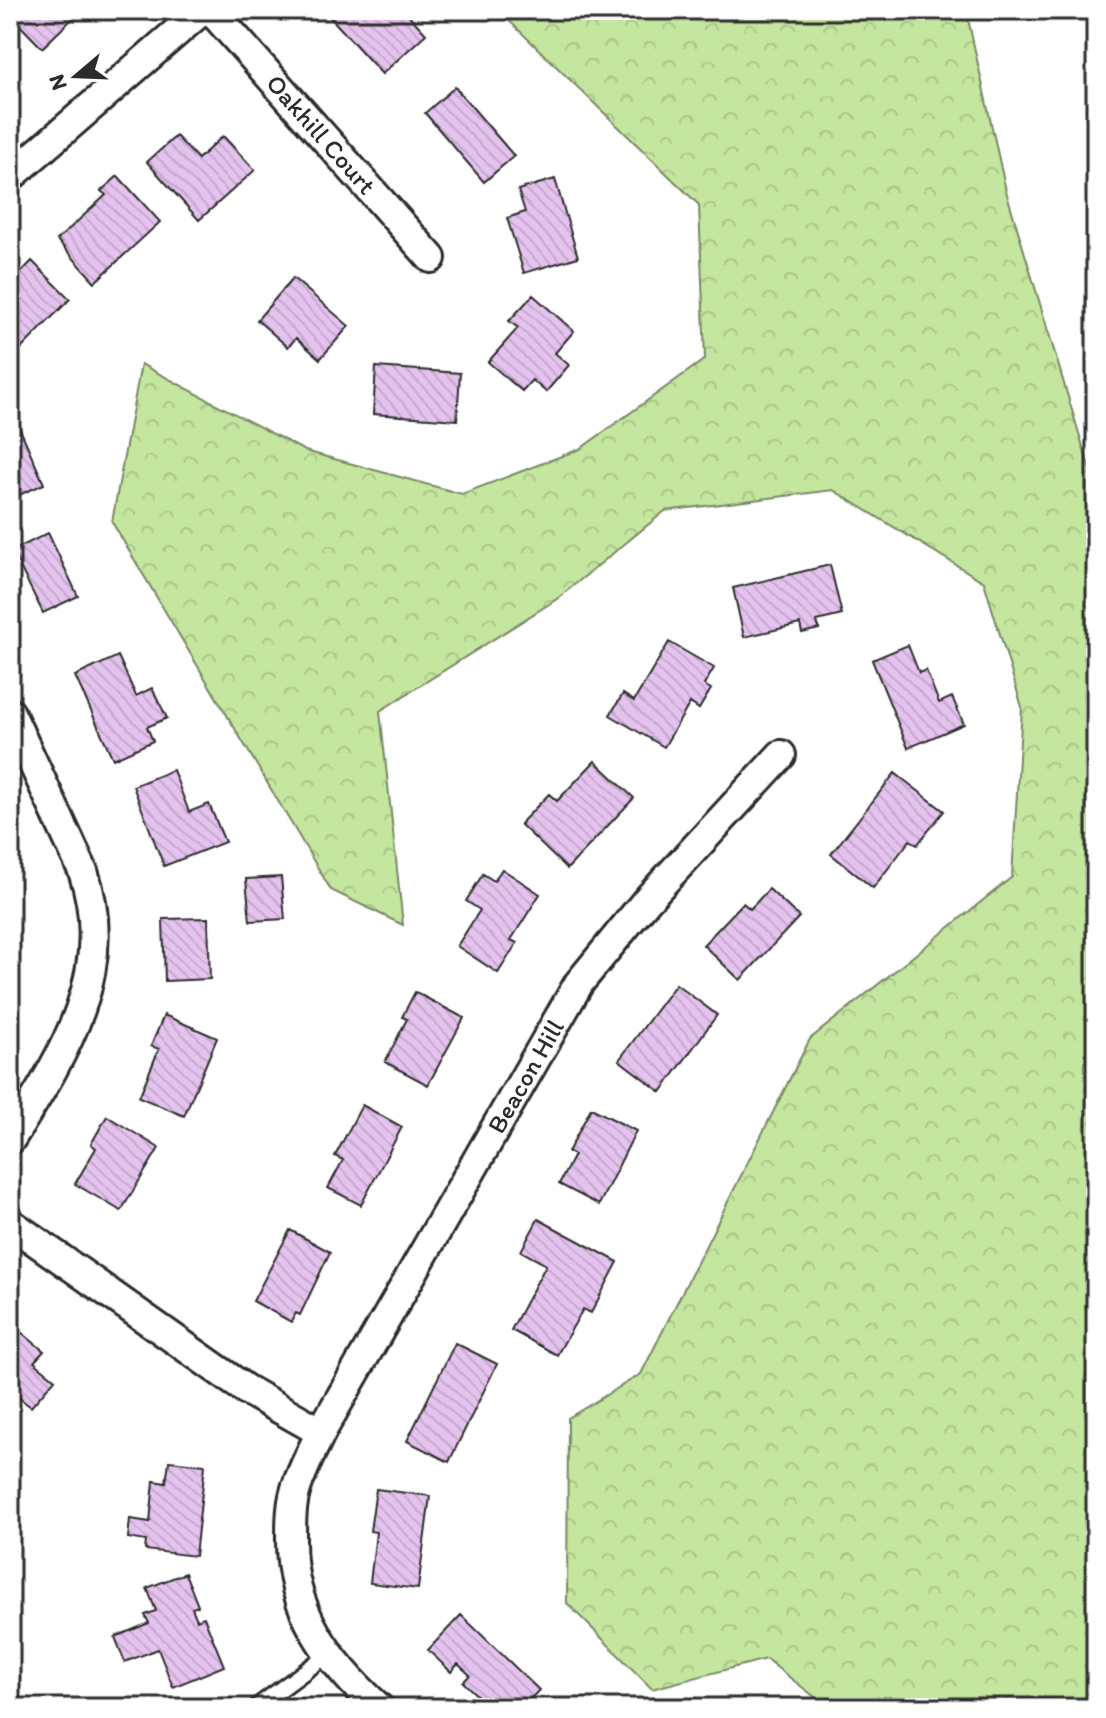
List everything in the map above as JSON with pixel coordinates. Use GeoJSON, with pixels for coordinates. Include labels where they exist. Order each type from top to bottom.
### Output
{"type":"FeatureCollection","features":[{"type":"Feature","properties":{"kind":"street"},"geometry":{"type":"LineString","coordinates":[[10,177],[202,10]]}},
{"type":"Feature","properties":{"kind":"street","name":"Oakhill Court"},"geometry":{"type":"LineString","coordinates":[[211,10],[431,258]]}},
{"type":"Feature","properties":{"kind":"street"},"geometry":{"type":"LineString","coordinates":[[10,713],[83,871],[91,894],[96,931],[93,969],[85,1005],[68,1042],[10,1140]]}},
{"type":"Feature","properties":{"kind":"street","name":"Beacon Hill"},"geometry":{"type":"LineString","coordinates":[[379,1708],[327,1655],[298,1599],[291,1563],[294,1497],[321,1432],[579,983],[647,900],[781,755]]}},
{"type":"Feature","properties":{"kind":"street"},"geometry":{"type":"LineString","coordinates":[[10,1223],[245,1389],[321,1432]]}},
{"type":"Feature","properties":{"kind":"lane"},"geometry":{"type":"LineString","coordinates":[[255,1708],[327,1655]]}},
{"type":"Feature","properties":{"kind":"green space"},"geometry":{"type":"Polygon","coordinates":[[[498,10],[966,10],[1006,191],[1096,490],[1096,1708],[829,1708],[766,1659],[652,1689],[567,1603],[568,1418],[641,1374],[810,1039],[1012,877],[1022,707],[984,582],[833,490],[665,511],[557,599],[380,711],[403,925],[331,890],[112,522],[141,364],[305,451],[462,494],[580,449],[705,359],[699,205],[498,10]]]}},
{"type":"Feature","properties":{"kind":"building"},"geometry":{"type":"Polygon","coordinates":[[[10,10],[65,10],[73,18],[42,48],[10,15],[10,10]]]}},
{"type":"Feature","properties":{"kind":"building"},"geometry":{"type":"Polygon","coordinates":[[[338,10],[404,10],[426,34],[382,74],[330,17],[338,10]]]}},
{"type":"Feature","properties":{"kind":"building"},"geometry":{"type":"Polygon","coordinates":[[[1092,10],[1096,10],[1096,45],[1094,45],[1092,10]]]}},
{"type":"Feature","properties":{"kind":"building"},"geometry":{"type":"Polygon","coordinates":[[[455,87],[514,156],[484,182],[425,113],[455,87]]]}},
{"type":"Feature","properties":{"kind":"building"},"geometry":{"type":"Polygon","coordinates":[[[176,136],[198,159],[223,136],[255,170],[199,220],[147,162],[176,136]]]}},
{"type":"Feature","properties":{"kind":"building"},"geometry":{"type":"Polygon","coordinates":[[[118,176],[160,222],[95,282],[57,240],[106,195],[101,191],[118,176]]]}},
{"type":"Feature","properties":{"kind":"building"},"geometry":{"type":"Polygon","coordinates":[[[555,179],[578,257],[524,273],[507,218],[525,212],[518,190],[555,179]]]}},
{"type":"Feature","properties":{"kind":"building"},"geometry":{"type":"Polygon","coordinates":[[[32,261],[70,299],[10,360],[10,284],[32,261]]]}},
{"type":"Feature","properties":{"kind":"building"},"geometry":{"type":"Polygon","coordinates":[[[293,278],[349,326],[320,359],[296,338],[288,347],[257,320],[293,278]]]}},
{"type":"Feature","properties":{"kind":"building"},"geometry":{"type":"Polygon","coordinates":[[[533,295],[574,331],[555,353],[569,365],[546,392],[532,380],[522,391],[488,362],[518,328],[509,321],[533,295]]]}},
{"type":"Feature","properties":{"kind":"building"},"geometry":{"type":"Polygon","coordinates":[[[376,367],[460,373],[457,420],[373,414],[376,367]]]}},
{"type":"Feature","properties":{"kind":"building"},"geometry":{"type":"Polygon","coordinates":[[[10,406],[44,484],[10,499],[10,406]]]}},
{"type":"Feature","properties":{"kind":"building"},"geometry":{"type":"Polygon","coordinates":[[[48,533],[78,596],[43,613],[12,551],[48,533]]]}},
{"type":"Feature","properties":{"kind":"building"},"geometry":{"type":"Polygon","coordinates":[[[830,565],[842,615],[817,621],[819,629],[802,633],[800,624],[744,637],[733,588],[830,565]]]}},
{"type":"Feature","properties":{"kind":"building"},"geometry":{"type":"Polygon","coordinates":[[[669,642],[714,668],[704,685],[711,689],[699,709],[690,703],[664,747],[610,715],[623,694],[634,701],[669,642]]]}},
{"type":"Feature","properties":{"kind":"building"},"geometry":{"type":"Polygon","coordinates":[[[908,645],[919,673],[926,670],[939,703],[952,697],[964,724],[908,748],[872,660],[908,645]]]}},
{"type":"Feature","properties":{"kind":"building"},"geometry":{"type":"Polygon","coordinates":[[[118,656],[136,696],[152,688],[167,718],[147,727],[153,741],[113,759],[75,676],[118,656]]]}},
{"type":"Feature","properties":{"kind":"building"},"geometry":{"type":"Polygon","coordinates":[[[595,761],[634,798],[567,869],[520,824],[549,794],[557,801],[595,761]]]}},
{"type":"Feature","properties":{"kind":"building"},"geometry":{"type":"Polygon","coordinates":[[[173,770],[189,812],[209,804],[225,842],[164,866],[133,786],[173,770]]]}},
{"type":"Feature","properties":{"kind":"building"},"geometry":{"type":"Polygon","coordinates":[[[895,773],[944,811],[917,845],[910,840],[873,888],[831,854],[895,773]]]}},
{"type":"Feature","properties":{"kind":"building"},"geometry":{"type":"Polygon","coordinates":[[[502,869],[540,894],[511,940],[517,943],[498,973],[457,946],[480,910],[466,901],[483,874],[494,881],[502,869]]]}},
{"type":"Feature","properties":{"kind":"building"},"geometry":{"type":"Polygon","coordinates":[[[281,877],[285,919],[250,921],[246,879],[281,877]]]}},
{"type":"Feature","properties":{"kind":"building"},"geometry":{"type":"Polygon","coordinates":[[[769,889],[799,917],[740,980],[703,945],[743,903],[750,909],[769,889]]]}},
{"type":"Feature","properties":{"kind":"building"},"geometry":{"type":"Polygon","coordinates":[[[208,918],[210,979],[165,981],[163,919],[208,918]]]}},
{"type":"Feature","properties":{"kind":"building"},"geometry":{"type":"Polygon","coordinates":[[[676,984],[717,1015],[661,1092],[619,1060],[676,984]]]}},
{"type":"Feature","properties":{"kind":"building"},"geometry":{"type":"Polygon","coordinates":[[[415,992],[464,1018],[428,1085],[385,1062],[407,1019],[402,1017],[415,992]]]}},
{"type":"Feature","properties":{"kind":"building"},"geometry":{"type":"Polygon","coordinates":[[[164,1015],[217,1038],[184,1116],[139,1097],[159,1049],[151,1046],[164,1015]]]}},
{"type":"Feature","properties":{"kind":"building"},"geometry":{"type":"Polygon","coordinates":[[[362,1105],[402,1127],[361,1205],[328,1188],[343,1160],[335,1156],[362,1105]]]}},
{"type":"Feature","properties":{"kind":"building"},"geometry":{"type":"Polygon","coordinates":[[[591,1108],[636,1131],[599,1205],[559,1184],[574,1155],[568,1152],[591,1108]]]}},
{"type":"Feature","properties":{"kind":"building"},"geometry":{"type":"Polygon","coordinates":[[[107,1116],[159,1148],[121,1211],[75,1184],[96,1148],[91,1144],[107,1116]]]}},
{"type":"Feature","properties":{"kind":"building"},"geometry":{"type":"Polygon","coordinates":[[[538,1219],[618,1262],[591,1313],[583,1309],[557,1355],[511,1330],[546,1265],[521,1251],[538,1219]]]}},
{"type":"Feature","properties":{"kind":"building"},"geometry":{"type":"Polygon","coordinates":[[[290,1230],[330,1252],[300,1315],[296,1313],[291,1322],[253,1301],[290,1230]]]}},
{"type":"Feature","properties":{"kind":"building"},"geometry":{"type":"Polygon","coordinates":[[[10,1323],[44,1351],[34,1362],[55,1379],[31,1407],[10,1391],[10,1323]]]}},
{"type":"Feature","properties":{"kind":"building"},"geometry":{"type":"Polygon","coordinates":[[[455,1343],[497,1364],[449,1462],[407,1441],[455,1343]]]}},
{"type":"Feature","properties":{"kind":"building"},"geometry":{"type":"Polygon","coordinates":[[[169,1461],[205,1465],[195,1556],[145,1550],[146,1541],[128,1538],[130,1519],[150,1522],[154,1481],[166,1483],[169,1461]]]}},
{"type":"Feature","properties":{"kind":"building"},"geometry":{"type":"Polygon","coordinates":[[[376,1489],[430,1496],[418,1589],[370,1583],[376,1532],[370,1531],[376,1489]]]}},
{"type":"Feature","properties":{"kind":"building"},"geometry":{"type":"Polygon","coordinates":[[[185,1573],[198,1606],[192,1608],[197,1620],[204,1617],[224,1666],[173,1687],[158,1649],[125,1662],[115,1637],[149,1623],[145,1615],[156,1611],[147,1588],[185,1573]]]}},
{"type":"Feature","properties":{"kind":"building"},"geometry":{"type":"Polygon","coordinates":[[[461,1615],[539,1690],[522,1708],[490,1708],[463,1682],[470,1675],[458,1664],[451,1672],[428,1650],[461,1615]]]}}]}
